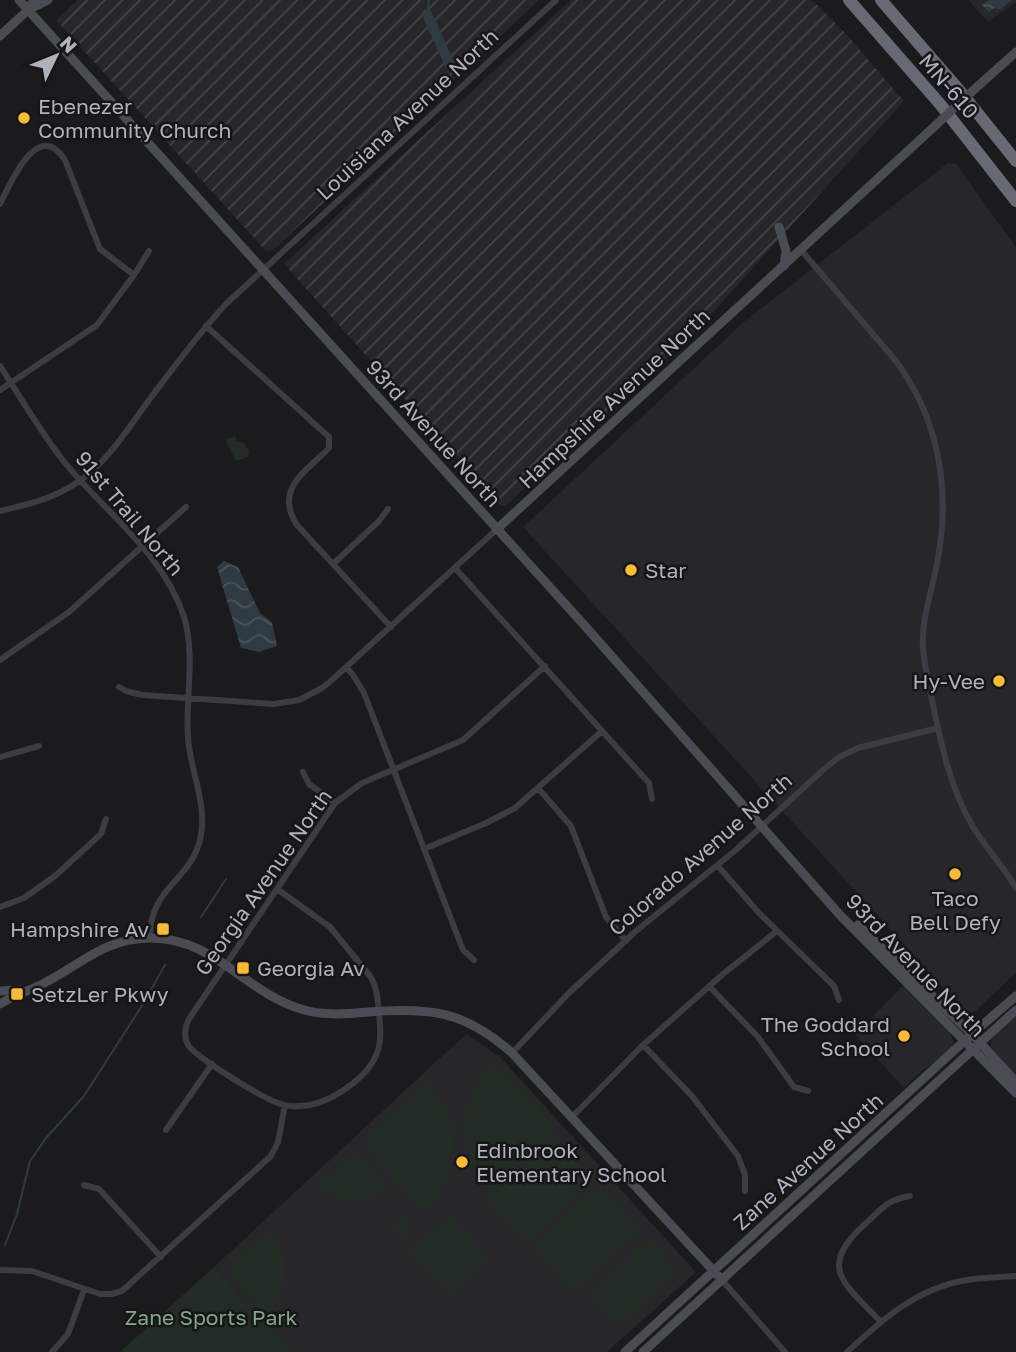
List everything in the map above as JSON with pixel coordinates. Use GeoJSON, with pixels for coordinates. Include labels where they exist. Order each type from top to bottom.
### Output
{"type":"FeatureCollection","features":[{"type":"Feature","properties":{"kind":"highway","name":"MN-610"},"geometry":{"type":"LineString","coordinates":[[847,0],[947,113],[1016,201]]}},
{"type":"Feature","properties":{"kind":"highway","name":"MN-610"},"geometry":{"type":"LineString","coordinates":[[881,0],[1016,160]]}},
{"type":"Feature","properties":{"kind":"street","name":"93rd Avenue North"},"geometry":{"type":"LineString","coordinates":[[19,0],[761,827],[820,891],[846,913],[968,1037],[1016,1093]]}},
{"type":"Feature","properties":{"kind":"street"},"geometry":{"type":"LineString","coordinates":[[0,36],[34,0]]}},
{"type":"Feature","properties":{"kind":"street"},"geometry":{"type":"LineString","coordinates":[[28,9],[48,0]]}},
{"type":"Feature","properties":{"kind":"street","name":"Louisiana Avenue North"},"geometry":{"type":"LineString","coordinates":[[262,270],[556,0]]}},
{"type":"Feature","properties":{"kind":"street","name":"Hampshire Avenue North"},"geometry":{"type":"LineString","coordinates":[[119,687],[142,695],[261,704],[287,703],[322,688],[1016,52]]}},
{"type":"Feature","properties":{"kind":"street"},"geometry":{"type":"LineString","coordinates":[[0,204],[30,153],[48,147],[61,154],[100,249],[134,275]]}},
{"type":"Feature","properties":{"kind":"street"},"geometry":{"type":"LineString","coordinates":[[779,227],[786,251],[784,266]]}},
{"type":"Feature","properties":{"kind":"street"},"geometry":{"type":"LineString","coordinates":[[0,390],[97,325],[149,250]]}},
{"type":"Feature","properties":{"kind":"street"},"geometry":{"type":"LineString","coordinates":[[801,250],[909,379],[928,418],[943,484],[942,533],[922,646],[948,770],[967,816],[1016,888]]}},
{"type":"Feature","properties":{"kind":"street"},"geometry":{"type":"LineString","coordinates":[[0,511],[39,502],[81,480],[118,444],[206,326],[262,270]]}},
{"type":"Feature","properties":{"kind":"street"},"geometry":{"type":"LineString","coordinates":[[206,326],[329,437],[329,448],[294,482],[288,500],[289,509],[297,524],[391,626]]}},
{"type":"Feature","properties":{"kind":"street","name":"91st Trail North"},"geometry":{"type":"LineString","coordinates":[[0,366],[54,448],[142,547],[167,580],[184,618],[191,659],[189,698]]}},
{"type":"Feature","properties":{"kind":"street"},"geometry":{"type":"LineString","coordinates":[[0,660],[69,612],[186,507]]}},
{"type":"Feature","properties":{"kind":"street"},"geometry":{"type":"LineString","coordinates":[[333,564],[379,521],[388,509]]}},
{"type":"Feature","properties":{"kind":"street"},"geometry":{"type":"LineString","coordinates":[[456,568],[649,783],[652,799]]}},
{"type":"Feature","properties":{"kind":"street","name":"Georgia Avenue North"},"geometry":{"type":"LineString","coordinates":[[212,1064],[195,1052],[186,1041],[186,1026],[335,803],[352,789],[453,745],[471,734],[545,666]]}},
{"type":"Feature","properties":{"kind":"street"},"geometry":{"type":"LineString","coordinates":[[346,667],[364,693],[463,950],[474,960]]}},
{"type":"Feature","properties":{"kind":"street"},"geometry":{"type":"LineString","coordinates":[[150,938],[153,909],[190,864],[202,827],[189,752],[189,698]]}},
{"type":"Feature","properties":{"kind":"street","name":"Colorado Avenue North"},"geometry":{"type":"LineString","coordinates":[[512,1053],[569,993],[626,941],[718,866],[839,757],[858,748],[938,728]]}},
{"type":"Feature","properties":{"kind":"street"},"geometry":{"type":"LineString","coordinates":[[424,849],[501,816],[538,788],[601,730]]}},
{"type":"Feature","properties":{"kind":"street"},"geometry":{"type":"LineString","coordinates":[[0,757],[39,746]]}},
{"type":"Feature","properties":{"kind":"street"},"geometry":{"type":"LineString","coordinates":[[303,772],[309,784],[335,803]]}},
{"type":"Feature","properties":{"kind":"street"},"geometry":{"type":"LineString","coordinates":[[538,788],[571,826],[606,917],[626,941]]}},
{"type":"Feature","properties":{"kind":"street"},"geometry":{"type":"LineString","coordinates":[[0,907],[24,898],[55,876],[100,834],[106,819]]}},
{"type":"Feature","properties":{"kind":"street"},"geometry":{"type":"LineString","coordinates":[[718,866],[777,931],[834,986],[839,1000]]}},
{"type":"Feature","properties":{"kind":"street"},"geometry":{"type":"LineString","coordinates":[[1007,874],[1016,880]]}},
{"type":"Feature","properties":{"kind":"street"},"geometry":{"type":"LineString","coordinates":[[166,1130],[212,1064],[261,1095],[285,1105],[310,1106],[330,1099],[373,1061],[380,1044],[375,984],[339,936],[321,919],[277,889]]}},
{"type":"Feature","properties":{"kind":"street"},"geometry":{"type":"LineString","coordinates":[[572,1117],[643,1045],[709,986],[777,931]]}},
{"type":"Feature","properties":{"kind":"street"},"geometry":{"type":"LineString","coordinates":[[0,1004],[47,982],[105,946],[126,940],[150,938],[192,945],[299,1009],[335,1015],[423,1010],[450,1015],[487,1033],[512,1053],[714,1271],[785,1352]]}},
{"type":"Feature","properties":{"kind":"street"},"geometry":{"type":"LineString","coordinates":[[709,986],[758,1037],[794,1087],[808,1091]]}},
{"type":"Feature","properties":{"kind":"street"},"geometry":{"type":"LineString","coordinates":[[0,991],[29,990]]}},
{"type":"Feature","properties":{"kind":"street","name":"Zane Avenue North"},"geometry":{"type":"LineString","coordinates":[[625,1352],[1016,996]]}},
{"type":"Feature","properties":{"kind":"street","name":"Zane Avenue North"},"geometry":{"type":"LineString","coordinates":[[643,1352],[1016,1010]]}},
{"type":"Feature","properties":{"kind":"street"},"geometry":{"type":"LineString","coordinates":[[643,1045],[692,1096],[738,1156],[745,1175],[746,1192]]}},
{"type":"Feature","properties":{"kind":"street","name":"93rd Avenue North"},"geometry":{"type":"LineString","coordinates":[[977,1047],[1016,1082]]}},
{"type":"Feature","properties":{"kind":"street"},"geometry":{"type":"LineString","coordinates":[[0,1270],[32,1271],[84,1290],[107,1294],[122,1291],[271,1156],[278,1142],[285,1105]]}},
{"type":"Feature","properties":{"kind":"street"},"geometry":{"type":"LineString","coordinates":[[84,1185],[99,1189],[161,1257]]}},
{"type":"Feature","properties":{"kind":"street"},"geometry":{"type":"LineString","coordinates":[[881,1321],[844,1281],[839,1269],[841,1254],[850,1238],[893,1199],[910,1196]]}},
{"type":"Feature","properties":{"kind":"street"},"geometry":{"type":"LineString","coordinates":[[847,1352],[881,1321],[912,1299],[948,1284],[986,1277],[1016,1276]]}},
{"type":"Feature","properties":{"kind":"street"},"geometry":{"type":"LineString","coordinates":[[52,1352],[68,1334],[84,1290]]}},
{"type":"Feature","properties":{"kind":"shaded area"},"geometry":{"type":"Polygon","coordinates":[[[78,0],[539,0],[273,250],[266,251],[56,20],[78,0]]]}},
{"type":"Feature","properties":{"kind":"shaded area"},"geometry":{"type":"Polygon","coordinates":[[[571,0],[812,0],[846,34],[904,101],[694,333],[505,506],[500,505],[284,264],[571,0]]]}},
{"type":"Feature","properties":{"kind":"shaded area"},"geometry":{"type":"Polygon","coordinates":[[[968,0],[1016,0],[1016,2],[988,22],[968,0]]]}},
{"type":"Feature","properties":{"kind":"shaded area"},"geometry":{"type":"Polygon","coordinates":[[[948,163],[956,164],[1016,247],[1016,973],[973,1013],[965,1011],[523,527],[745,321],[948,163]]]}},
{"type":"Feature","properties":{"kind":"shaded area","name":"The Goddard School"},"geometry":{"type":"Polygon","coordinates":[[[904,985],[949,1031],[954,1043],[947,1053],[904,1088],[855,1034],[904,985]]]}},
{"type":"Feature","properties":{"kind":"shaded area"},"geometry":{"type":"Polygon","coordinates":[[[1016,1016],[1016,1080],[991,1047],[991,1041],[992,1037],[1016,1016]]]}},
{"type":"Feature","properties":{"kind":"shaded area","name":"Edinbrook Elementary School"},"geometry":{"type":"Polygon","coordinates":[[[466,1034],[500,1057],[696,1272],[607,1352],[293,1352],[214,1267],[466,1034]]]}},
{"type":"Feature","properties":{"kind":"green space"},"geometry":{"type":"Polygon","coordinates":[[[235,436],[237,441],[245,443],[249,452],[248,457],[236,461],[225,439],[235,436]]]}},
{"type":"Feature","properties":{"kind":"green space"},"geometry":{"type":"Polygon","coordinates":[[[494,1063],[550,1121],[550,1136],[491,1190],[469,1160],[463,1123],[474,1089],[494,1063]]]}},
{"type":"Feature","properties":{"kind":"green space"},"geometry":{"type":"Polygon","coordinates":[[[428,1082],[450,1117],[454,1158],[445,1186],[423,1210],[367,1149],[367,1137],[428,1082]]]}},
{"type":"Feature","properties":{"kind":"green space"},"geometry":{"type":"Polygon","coordinates":[[[555,1138],[594,1179],[527,1242],[488,1200],[555,1138]]]}},
{"type":"Feature","properties":{"kind":"green space"},"geometry":{"type":"Polygon","coordinates":[[[355,1153],[360,1154],[389,1187],[362,1200],[354,1200],[338,1196],[319,1186],[355,1153]]]}},
{"type":"Feature","properties":{"kind":"green space"},"geometry":{"type":"Polygon","coordinates":[[[600,1186],[641,1229],[574,1292],[533,1249],[600,1186]]]}},
{"type":"Feature","properties":{"kind":"green space"},"geometry":{"type":"Polygon","coordinates":[[[450,1217],[489,1259],[451,1295],[411,1253],[450,1217]]]}},
{"type":"Feature","properties":{"kind":"green space"},"geometry":{"type":"Polygon","coordinates":[[[402,1218],[413,1230],[404,1238],[393,1226],[402,1218]]]}},
{"type":"Feature","properties":{"kind":"green space"},"geometry":{"type":"Polygon","coordinates":[[[271,1229],[282,1253],[285,1273],[281,1293],[268,1316],[231,1275],[231,1265],[271,1229]]]}},
{"type":"Feature","properties":{"kind":"green space"},"geometry":{"type":"Polygon","coordinates":[[[649,1241],[677,1272],[616,1326],[588,1295],[649,1241]]]}},
{"type":"Feature","properties":{"kind":"green space","name":"Zane Sports Park"},"geometry":{"type":"Polygon","coordinates":[[[214,1267],[293,1352],[120,1352],[214,1267]]]}},
{"type":"Feature","properties":{"kind":"water"},"geometry":{"type":"Polygon","coordinates":[[[990,0],[1012,0],[1001,9],[994,8],[989,12],[981,4],[990,0]]]}},
{"type":"Feature","properties":{"kind":"water"},"geometry":{"type":"Polygon","coordinates":[[[224,561],[238,567],[260,613],[272,622],[277,646],[259,652],[241,648],[217,567],[224,561]]]}},
{"type":"Feature","properties":{"kind":"waterway"},"geometry":{"type":"LineString","coordinates":[[427,14],[429,0]]}},
{"type":"Feature","properties":{"kind":"waterway"},"geometry":{"type":"LineString","coordinates":[[427,14],[450,65]]}},
{"type":"Feature","properties":{"kind":"waterway"},"geometry":{"type":"LineString","coordinates":[[201,917],[226,879]]}},
{"type":"Feature","properties":{"kind":"waterway"},"geometry":{"type":"LineString","coordinates":[[5,1245],[17,1214],[30,1161],[46,1138],[84,1096],[165,965]]}},
{"type":"Feature","properties":{"kind":"place","name":"Ebenezer Community Church"},"geometry":{"type":"Point","coordinates":[24,118]}},
{"type":"Feature","properties":{"kind":"place","name":"Star"},"geometry":{"type":"Point","coordinates":[631,570]}},
{"type":"Feature","properties":{"kind":"place","name":"Hy-Vee"},"geometry":{"type":"Point","coordinates":[999,681]}},
{"type":"Feature","properties":{"kind":"place","name":"Taco Bell Defy"},"geometry":{"type":"Point","coordinates":[955,874]}},
{"type":"Feature","properties":{"kind":"place","name":"Hampshire Av"},"geometry":{"type":"Point","coordinates":[163,929]}},
{"type":"Feature","properties":{"kind":"place","name":"Georgia Av"},"geometry":{"type":"Point","coordinates":[243,968]}},
{"type":"Feature","properties":{"kind":"place","name":"SetzLer Pkwy"},"geometry":{"type":"Point","coordinates":[17,994]}},
{"type":"Feature","properties":{"kind":"place","name":"The Goddard School"},"geometry":{"type":"Point","coordinates":[904,1036]}},
{"type":"Feature","properties":{"kind":"place","name":"Edinbrook Elementary School"},"geometry":{"type":"Point","coordinates":[462,1162]}}]}
